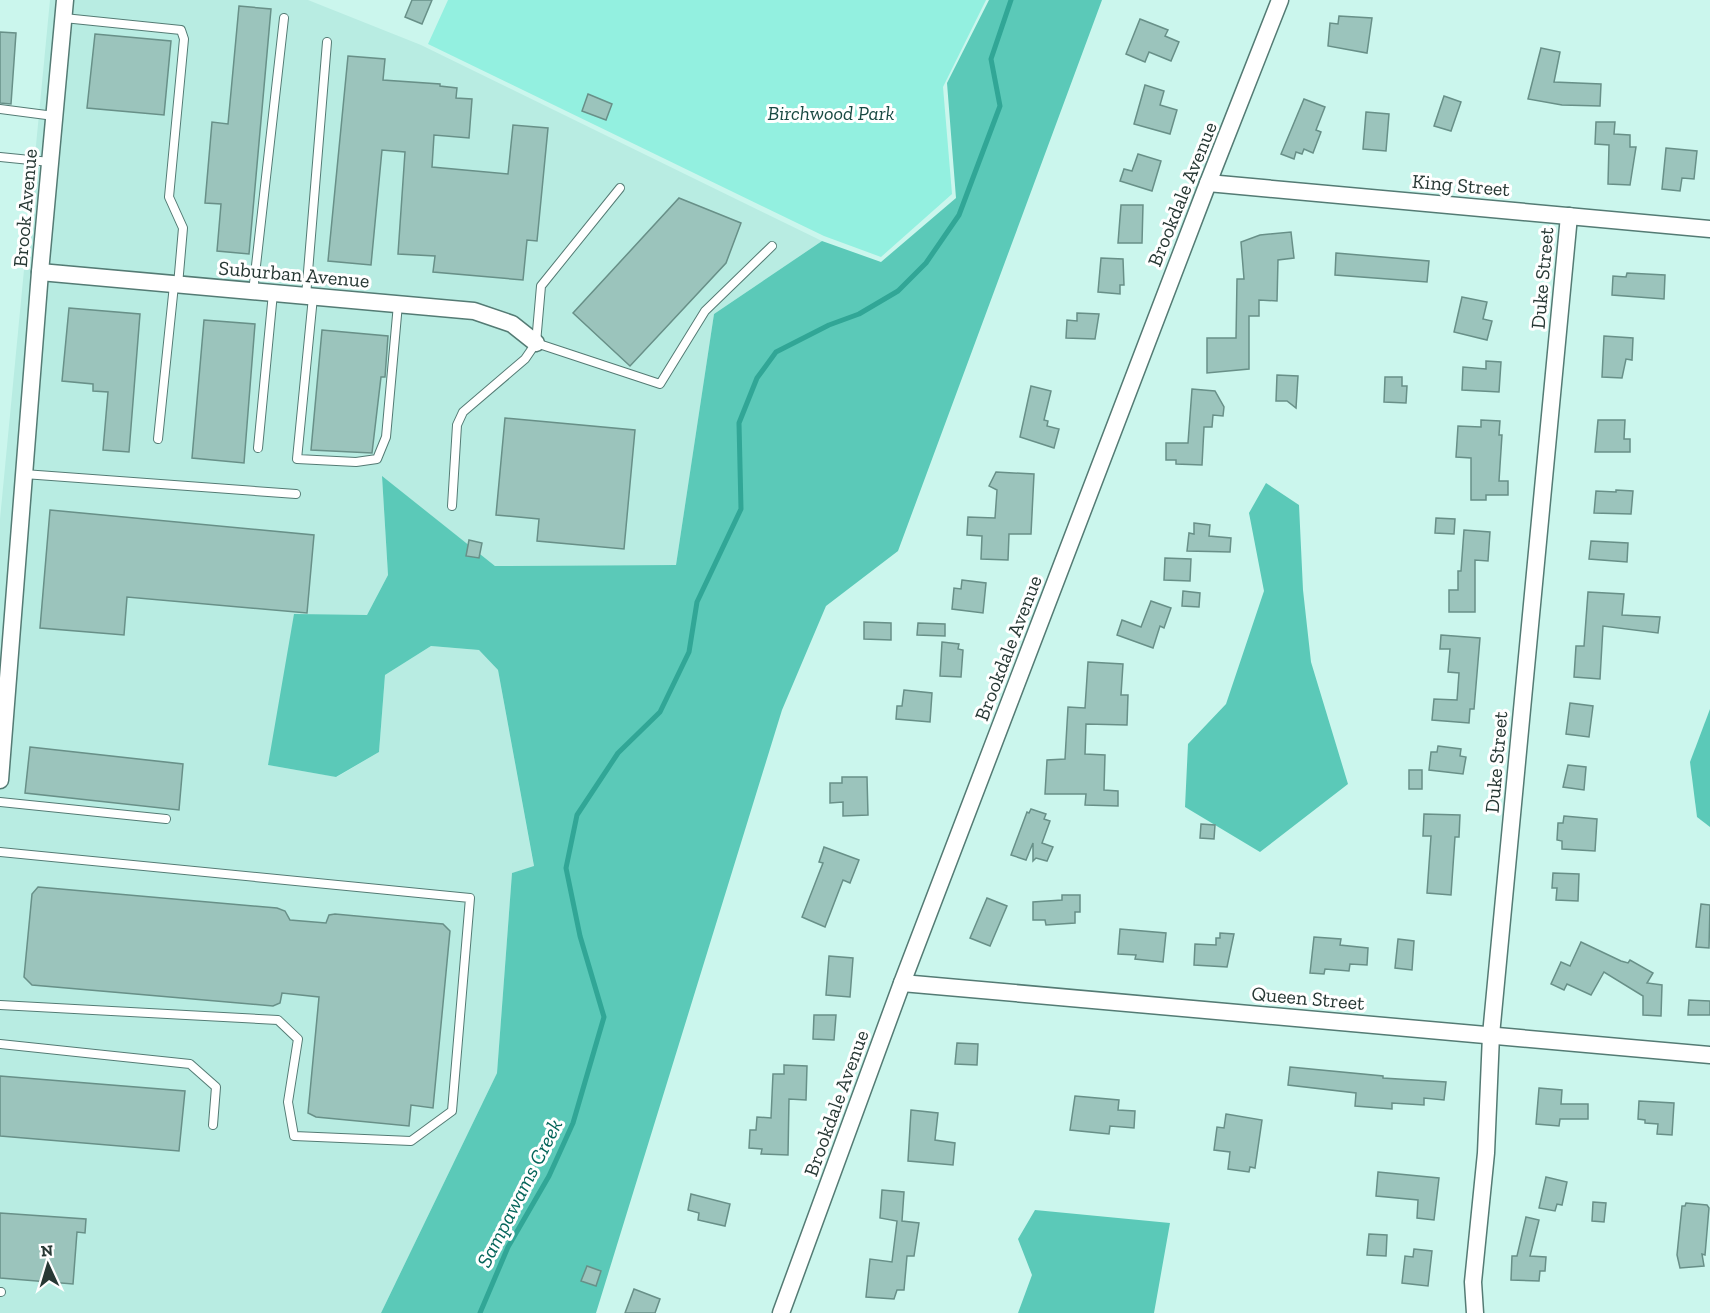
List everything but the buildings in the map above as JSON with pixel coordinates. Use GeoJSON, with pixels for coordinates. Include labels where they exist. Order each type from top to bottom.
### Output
{"type":"FeatureCollection","features":[{"type":"Feature","properties":{"kind":"street","name":"Brook Avenue"},"geometry":{"type":"LineString","coordinates":[[0,780],[40,272],[65,0]]}},
{"type":"Feature","properties":{"kind":"street","name":"Brookdale Avenue"},"geometry":{"type":"LineString","coordinates":[[781,1313],[902,983],[1280,0]]}},
{"type":"Feature","properties":{"kind":"street","name":"King Street"},"geometry":{"type":"LineString","coordinates":[[1208,183],[1710,229]]}},
{"type":"Feature","properties":{"kind":"street","name":"Duke Street"},"geometry":{"type":"LineString","coordinates":[[1475,1313],[1473,1281],[1486,1153],[1491,1035],[1569,216]]}},
{"type":"Feature","properties":{"kind":"street","name":"Suburban Avenue"},"geometry":{"type":"LineString","coordinates":[[40,272],[474,311],[512,324],[536,343]]}},
{"type":"Feature","properties":{"kind":"street","name":"Queen Street"},"geometry":{"type":"LineString","coordinates":[[902,983],[1710,1055]]}},
{"type":"Feature","properties":{"kind":"lane"},"geometry":{"type":"LineString","coordinates":[[64,18],[181,30],[184,39],[169,197],[183,228],[158,439]]}},
{"type":"Feature","properties":{"kind":"lane"},"geometry":{"type":"LineString","coordinates":[[253,292],[284,18]]}},
{"type":"Feature","properties":{"kind":"lane"},"geometry":{"type":"LineString","coordinates":[[327,42],[297,459],[356,462],[377,459],[386,437],[398,304]]}},
{"type":"Feature","properties":{"kind":"lane"},"geometry":{"type":"LineString","coordinates":[[0,109],[54,116]]}},
{"type":"Feature","properties":{"kind":"lane"},"geometry":{"type":"LineString","coordinates":[[0,157],[50,162]]}},
{"type":"Feature","properties":{"kind":"lane"},"geometry":{"type":"LineString","coordinates":[[452,506],[457,425],[463,412],[509,376],[525,359],[536,343],[541,286],[620,188]]}},
{"type":"Feature","properties":{"kind":"lane"},"geometry":{"type":"LineString","coordinates":[[536,343],[660,384],[705,311],[772,246]]}},
{"type":"Feature","properties":{"kind":"lane"},"geometry":{"type":"LineString","coordinates":[[258,448],[273,293]]}},
{"type":"Feature","properties":{"kind":"lane"},"geometry":{"type":"LineString","coordinates":[[24,474],[296,494]]}},
{"type":"Feature","properties":{"kind":"lane"},"geometry":{"type":"LineString","coordinates":[[0,802],[166,819]]}},
{"type":"Feature","properties":{"kind":"lane"},"geometry":{"type":"LineString","coordinates":[[0,852],[470,898],[452,1111],[411,1141],[294,1136],[288,1102],[298,1039],[278,1020],[0,1005]]}},
{"type":"Feature","properties":{"kind":"lane"},"geometry":{"type":"LineString","coordinates":[[0,1044],[190,1064],[216,1087],[213,1125]]}},
{"type":"Feature","properties":{"kind":"shaded area"},"geometry":{"type":"Polygon","coordinates":[[[50,0],[308,0],[421,45],[822,241],[714,314],[676,565],[495,566],[382,477],[388,575],[367,615],[268,765],[337,777],[379,752],[385,675],[431,646],[479,650],[498,670],[534,867],[512,873],[497,1073],[381,1313],[0,1313],[0,519],[50,0]]]}},
{"type":"Feature","properties":{"kind":"green space","name":"Birchwood Park"},"geometry":{"type":"Polygon","coordinates":[[[448,0],[986,0],[943,87],[952,194],[881,257],[824,236],[428,44],[448,0]]]}},
{"type":"Feature","properties":{"kind":"green space"},"geometry":{"type":"Polygon","coordinates":[[[989,0],[1102,0],[898,551],[826,606],[782,710],[596,1313],[381,1313],[497,1073],[512,873],[534,866],[498,670],[479,650],[431,646],[385,675],[379,752],[336,777],[268,765],[294,614],[367,615],[388,575],[382,476],[495,566],[676,565],[714,314],[822,241],[881,262],[956,198],[947,83],[989,0]]]}},
{"type":"Feature","properties":{"kind":"green space"},"geometry":{"type":"Polygon","coordinates":[[[1266,483],[1299,505],[1303,590],[1311,662],[1348,784],[1260,852],[1185,807],[1188,744],[1226,704],[1264,591],[1249,513],[1266,483]]]}},
{"type":"Feature","properties":{"kind":"green space"},"geometry":{"type":"Polygon","coordinates":[[[1710,709],[1710,827],[1697,817],[1690,762],[1710,709]]]}},
{"type":"Feature","properties":{"kind":"green space"},"geometry":{"type":"Polygon","coordinates":[[[1035,1210],[1170,1223],[1154,1313],[1018,1313],[1032,1275],[1018,1239],[1035,1210]]]}},
{"type":"Feature","properties":{"kind":"waterway","name":"Sampawams Creek"},"geometry":{"type":"LineString","coordinates":[[480,1313],[508,1247],[549,1176],[573,1123],[604,1017],[580,936],[566,868],[577,815],[618,753],[660,712],[689,652],[697,602],[741,509],[739,423],[757,378],[776,352],[829,325],[859,314],[898,291],[926,263],[959,215],[1000,106],[991,59],[1011,0]]}}]}
